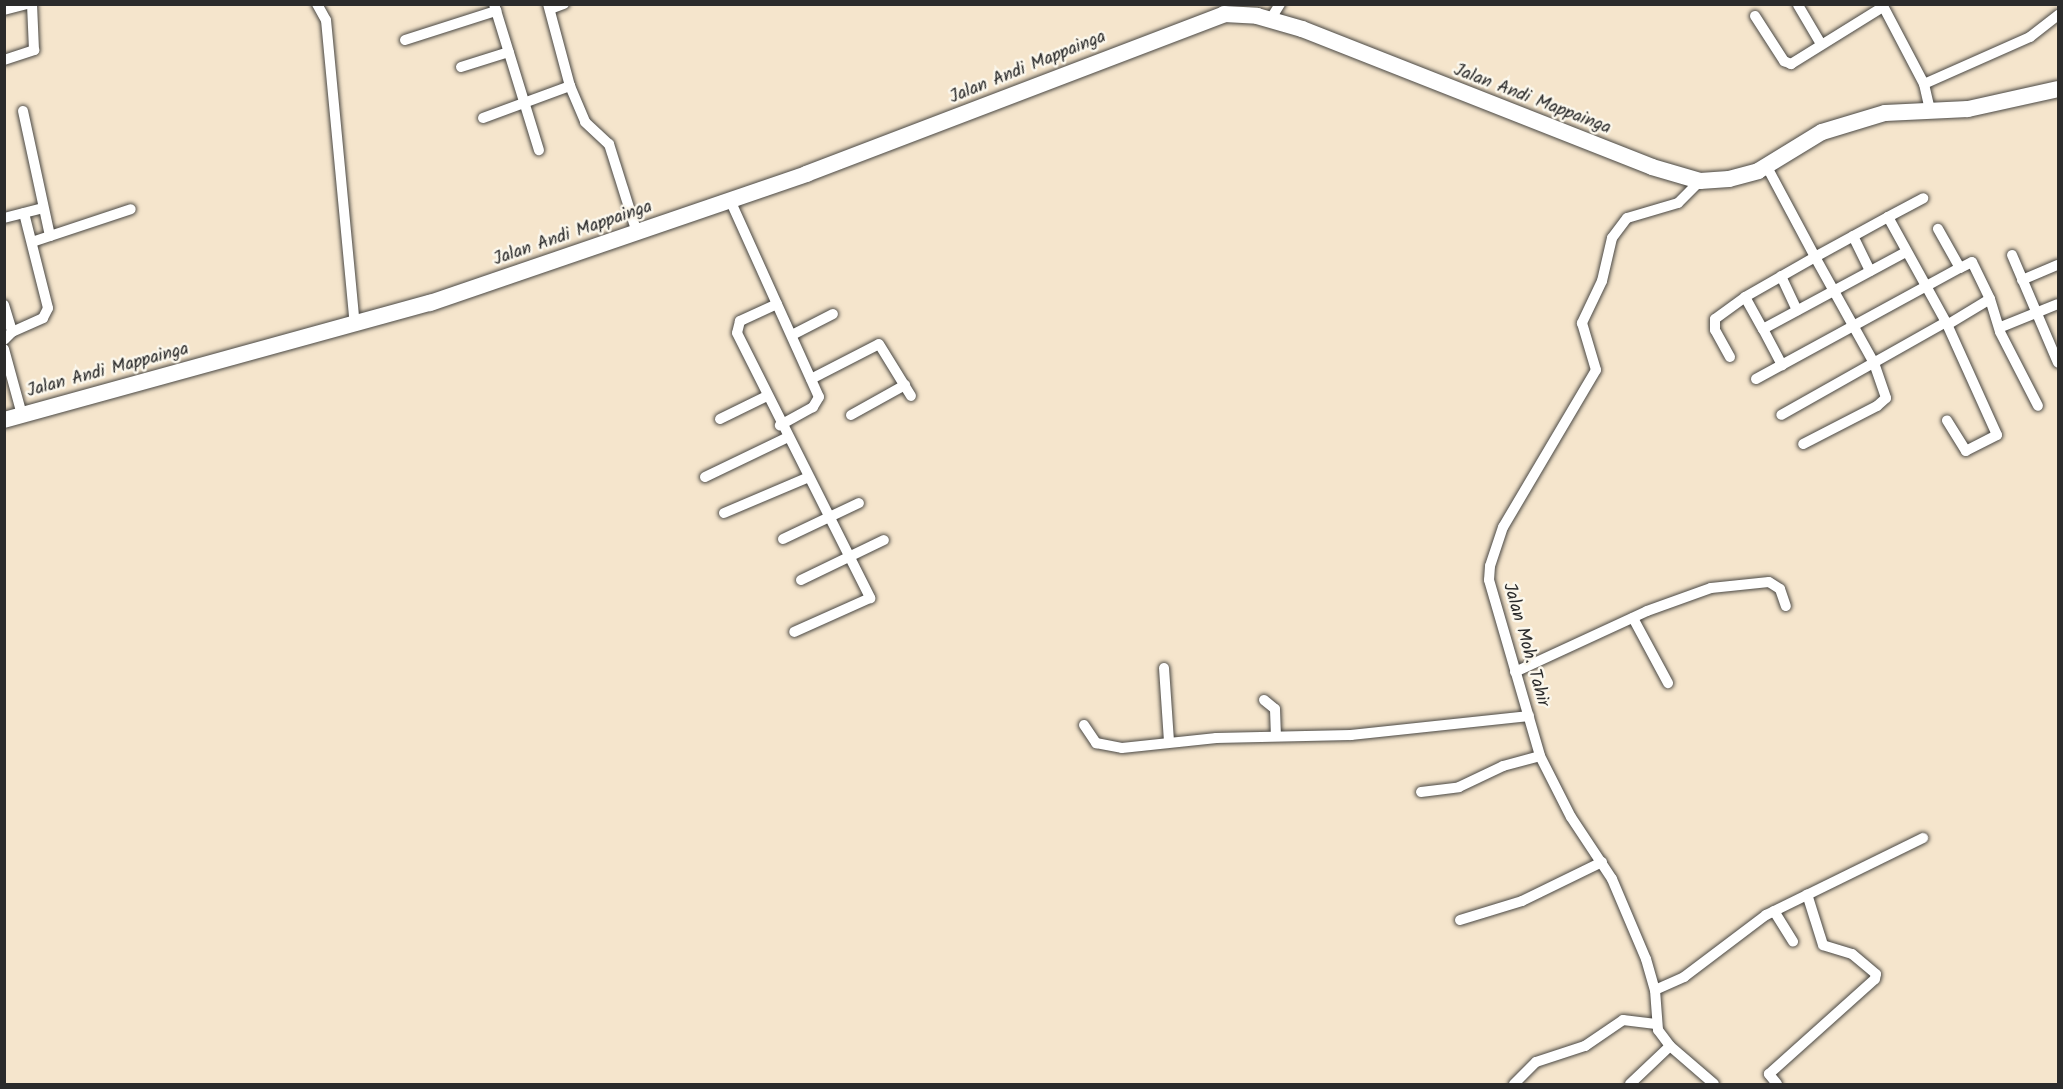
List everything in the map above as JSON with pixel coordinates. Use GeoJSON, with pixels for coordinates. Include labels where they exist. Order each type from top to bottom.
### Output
{"type":"FeatureCollection","features":[{"type":"Feature","properties":{"kind":"main road","name":"Jalan Andi Mappainga"},"geometry":{"type":"LineString","coordinates":[[4,420],[355,325],[637,233],[924,130],[1200,21],[1224,14],[1261,13],[1652,167],[1700,181],[1729,179],[1767,167],[1835,127],[1894,111],[1968,109],[2058,89]]}},
{"type":"Feature","properties":{"kind":"street"},"geometry":{"type":"LineString","coordinates":[[4,10],[26,4]]}},
{"type":"Feature","properties":{"kind":"street"},"geometry":{"type":"LineString","coordinates":[[4,60],[34,50],[32,4]]}},
{"type":"Feature","properties":{"kind":"street"},"geometry":{"type":"LineString","coordinates":[[317,4],[326,20],[355,325]]}},
{"type":"Feature","properties":{"kind":"street"},"geometry":{"type":"LineString","coordinates":[[564,4],[549,7],[570,86],[585,122],[609,144],[637,233]]}},
{"type":"Feature","properties":{"kind":"street"},"geometry":{"type":"LineString","coordinates":[[1261,13],[1280,4]]}},
{"type":"Feature","properties":{"kind":"street"},"geometry":{"type":"LineString","coordinates":[[1798,5],[1821,44]]}},
{"type":"Feature","properties":{"kind":"street"},"geometry":{"type":"LineString","coordinates":[[1755,16],[1786,63],[1883,6],[1924,84],[1930,111]]}},
{"type":"Feature","properties":{"kind":"street"},"geometry":{"type":"LineString","coordinates":[[405,40],[495,8],[539,150]]}},
{"type":"Feature","properties":{"kind":"street"},"geometry":{"type":"LineString","coordinates":[[1924,84],[2030,37],[2058,15]]}},
{"type":"Feature","properties":{"kind":"street"},"geometry":{"type":"LineString","coordinates":[[461,67],[509,52]]}},
{"type":"Feature","properties":{"kind":"street"},"geometry":{"type":"LineString","coordinates":[[483,118],[570,86]]}},
{"type":"Feature","properties":{"kind":"street"},"geometry":{"type":"LineString","coordinates":[[23,111],[50,236]]}},
{"type":"Feature","properties":{"kind":"street"},"geometry":{"type":"LineString","coordinates":[[1767,167],[1874,363],[1886,392],[1883,402],[1803,444]]}},
{"type":"Feature","properties":{"kind":"street","name":"Jalan Moh. Tahir"},"geometry":{"type":"LineString","coordinates":[[1656,1024],[1655,990],[1646,959],[1602,862],[1563,803],[1540,756],[1489,580],[1495,546],[1516,501],[1546,459],[1596,370],[1582,323],[1602,281],[1612,238],[1627,218],[1678,203],[1700,181]]}},
{"type":"Feature","properties":{"kind":"street"},"geometry":{"type":"LineString","coordinates":[[1730,357],[1715,330],[1715,319],[1745,297],[1815,256],[1923,198]]}},
{"type":"Feature","properties":{"kind":"street"},"geometry":{"type":"LineString","coordinates":[[730,200],[792,335],[818,402],[780,425]]}},
{"type":"Feature","properties":{"kind":"street"},"geometry":{"type":"LineString","coordinates":[[5,216],[43,208]]}},
{"type":"Feature","properties":{"kind":"street"},"geometry":{"type":"LineString","coordinates":[[32,242],[131,209]]}},
{"type":"Feature","properties":{"kind":"street"},"geometry":{"type":"LineString","coordinates":[[4,305],[8,336],[47,314],[24,213]]}},
{"type":"Feature","properties":{"kind":"street"},"geometry":{"type":"LineString","coordinates":[[1888,217],[1946,323],[1997,435],[1966,451],[1947,420]]}},
{"type":"Feature","properties":{"kind":"street"},"geometry":{"type":"LineString","coordinates":[[1938,229],[1960,268]]}},
{"type":"Feature","properties":{"kind":"street"},"geometry":{"type":"LineString","coordinates":[[1853,236],[1870,271]]}},
{"type":"Feature","properties":{"kind":"street"},"geometry":{"type":"LineString","coordinates":[[1763,329],[1906,252]]}},
{"type":"Feature","properties":{"kind":"street"},"geometry":{"type":"LineString","coordinates":[[2012,255],[2058,363]]}},
{"type":"Feature","properties":{"kind":"street"},"geometry":{"type":"LineString","coordinates":[[1756,379],[1972,262],[1990,299],[2001,327],[2000,332],[2038,406]]}},
{"type":"Feature","properties":{"kind":"street"},"geometry":{"type":"LineString","coordinates":[[2022,280],[2058,266]]}},
{"type":"Feature","properties":{"kind":"street"},"geometry":{"type":"LineString","coordinates":[[1781,276],[1797,310]]}},
{"type":"Feature","properties":{"kind":"street"},"geometry":{"type":"LineString","coordinates":[[1745,297],[1782,365]]}},
{"type":"Feature","properties":{"kind":"street"},"geometry":{"type":"LineString","coordinates":[[1781,415],[1990,299]]}},
{"type":"Feature","properties":{"kind":"street"},"geometry":{"type":"LineString","coordinates":[[777,304],[740,321],[736,328],[765,397],[870,598],[794,632]]}},
{"type":"Feature","properties":{"kind":"street"},"geometry":{"type":"LineString","coordinates":[[2001,327],[2035,311],[2058,304]]}},
{"type":"Feature","properties":{"kind":"street"},"geometry":{"type":"LineString","coordinates":[[792,335],[833,314]]}},
{"type":"Feature","properties":{"kind":"street"},"geometry":{"type":"LineString","coordinates":[[811,380],[879,344],[911,396]]}},
{"type":"Feature","properties":{"kind":"street"},"geometry":{"type":"LineString","coordinates":[[4,348],[22,415]]}},
{"type":"Feature","properties":{"kind":"street"},"geometry":{"type":"LineString","coordinates":[[851,415],[905,385]]}},
{"type":"Feature","properties":{"kind":"street"},"geometry":{"type":"LineString","coordinates":[[720,418],[765,397]]}},
{"type":"Feature","properties":{"kind":"street"},"geometry":{"type":"LineString","coordinates":[[705,477],[786,438]]}},
{"type":"Feature","properties":{"kind":"street"},"geometry":{"type":"LineString","coordinates":[[724,513],[807,478]]}},
{"type":"Feature","properties":{"kind":"street"},"geometry":{"type":"LineString","coordinates":[[783,539],[859,503]]}},
{"type":"Feature","properties":{"kind":"street"},"geometry":{"type":"LineString","coordinates":[[801,580],[884,540]]}},
{"type":"Feature","properties":{"kind":"street"},"geometry":{"type":"LineString","coordinates":[[1515,672],[1575,648],[1634,618],[1696,592],[1759,582],[1777,586],[1785,606]]}},
{"type":"Feature","properties":{"kind":"street"},"geometry":{"type":"LineString","coordinates":[[1634,618],[1668,683]]}},
{"type":"Feature","properties":{"kind":"street"},"geometry":{"type":"LineString","coordinates":[[1164,668],[1169,742]]}},
{"type":"Feature","properties":{"kind":"street"},"geometry":{"type":"LineString","coordinates":[[1264,700],[1275,709],[1276,736]]}},
{"type":"Feature","properties":{"kind":"street"},"geometry":{"type":"LineString","coordinates":[[1084,725],[1096,742],[1110,746],[1276,736],[1351,735],[1529,716]]}},
{"type":"Feature","properties":{"kind":"street"},"geometry":{"type":"LineString","coordinates":[[1421,792],[1459,787],[1503,765],[1540,756]]}},
{"type":"Feature","properties":{"kind":"street"},"geometry":{"type":"LineString","coordinates":[[1655,990],[1684,976],[1774,911],[1923,838]]}},
{"type":"Feature","properties":{"kind":"street"},"geometry":{"type":"LineString","coordinates":[[1461,920],[1522,901],[1602,862]]}},
{"type":"Feature","properties":{"kind":"street"},"geometry":{"type":"LineString","coordinates":[[1774,1082],[1769,1074],[1781,1061],[1875,979],[1876,974],[1852,954],[1823,945],[1807,894]]}},
{"type":"Feature","properties":{"kind":"street"},"geometry":{"type":"LineString","coordinates":[[1774,911],[1793,942]]}},
{"type":"Feature","properties":{"kind":"street"},"geometry":{"type":"LineString","coordinates":[[1514,1084],[1536,1062],[1586,1047],[1623,1020],[1656,1024],[1670,1046],[1714,1084]]}},
{"type":"Feature","properties":{"kind":"street"},"geometry":{"type":"LineString","coordinates":[[1630,1084],[1670,1046]]}}]}
